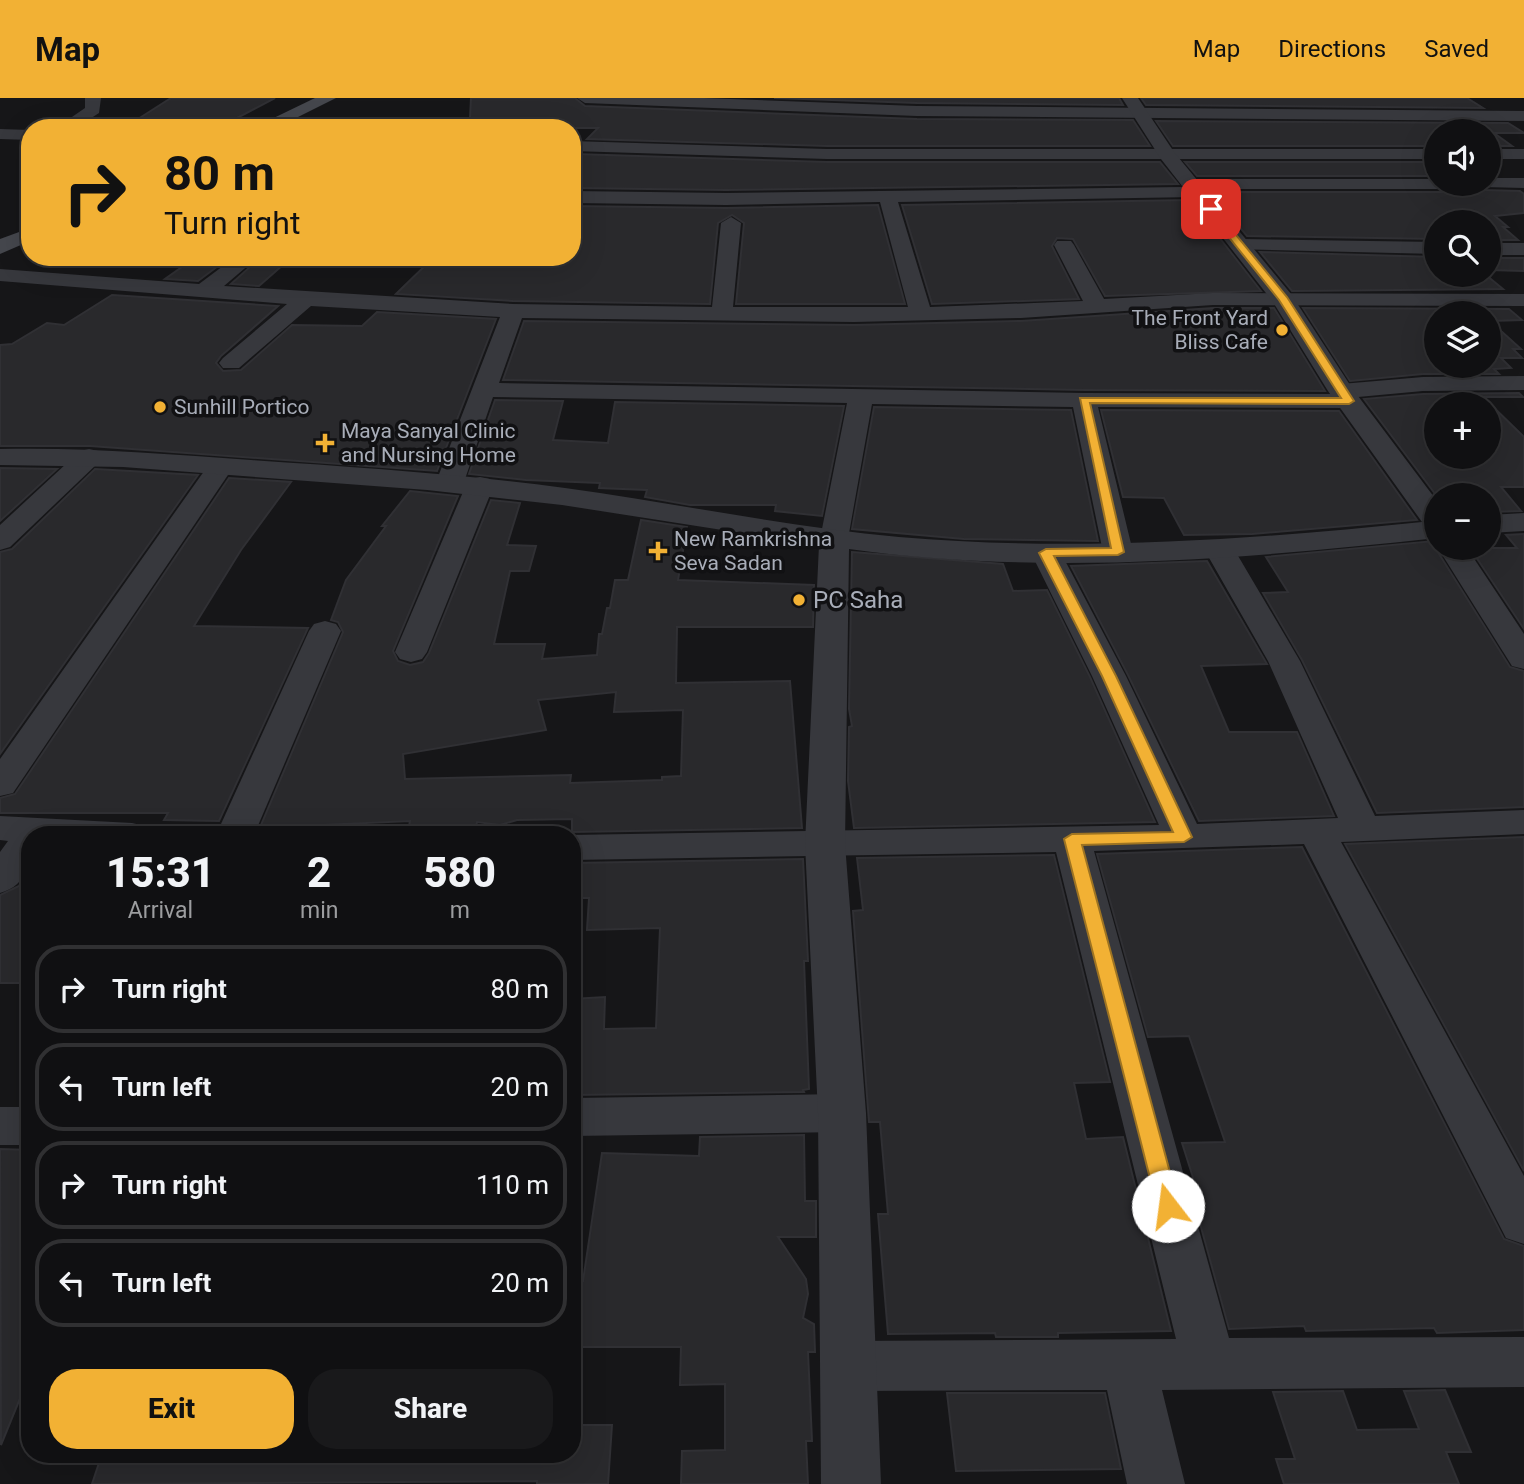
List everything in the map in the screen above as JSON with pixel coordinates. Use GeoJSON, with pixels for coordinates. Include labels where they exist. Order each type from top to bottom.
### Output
{"type":"FeatureCollection","features":[{"type":"Feature","properties":{"kind":"main road"},"geometry":{"type":"LineString","coordinates":[[281,119],[328,98]]}},
{"type":"Feature","properties":{"kind":"main road"},"geometry":{"type":"LineString","coordinates":[[300,119],[346,98]]}},
{"type":"Feature","properties":{"kind":"main road"},"geometry":{"type":"LineString","coordinates":[[0,234],[21,227]]}},
{"type":"Feature","properties":{"kind":"main road"},"geometry":{"type":"LineString","coordinates":[[0,247],[21,238]]}},
{"type":"Feature","properties":{"kind":"street"},"geometry":{"type":"LineString","coordinates":[[78,119],[93,110],[93,98]]}},
{"type":"Feature","properties":{"kind":"street"},"geometry":{"type":"LineString","coordinates":[[585,98],[836,103],[858,109],[1135,106],[1216,115],[1524,116]]}},
{"type":"Feature","properties":{"kind":"street"},"geometry":{"type":"LineString","coordinates":[[1204,98],[1216,115]]}},
{"type":"Feature","properties":{"kind":"street"},"geometry":{"type":"LineString","coordinates":[[1135,106],[1167,155],[1283,299],[1345,396],[1424,504]]}},
{"type":"Feature","properties":{"kind":"street"},"geometry":{"type":"LineString","coordinates":[[858,109],[859,129]]}},
{"type":"Feature","properties":{"kind":"street"},"geometry":{"type":"LineString","coordinates":[[0,134],[21,135]]}},
{"type":"Feature","properties":{"kind":"street"},"geometry":{"type":"LineString","coordinates":[[581,146],[815,153],[1424,155]]}},
{"type":"Feature","properties":{"kind":"street"},"geometry":{"type":"LineString","coordinates":[[1501,154],[1524,154]]}},
{"type":"Feature","properties":{"kind":"street"},"geometry":{"type":"LineString","coordinates":[[1501,183],[1524,183]]}},
{"type":"Feature","properties":{"kind":"street"},"geometry":{"type":"LineString","coordinates":[[581,197],[631,200],[888,198],[1193,188],[1424,184]]}},
{"type":"Feature","properties":{"kind":"street"},"geometry":{"type":"LineString","coordinates":[[888,198],[921,314]]}},
{"type":"Feature","properties":{"kind":"street"},"geometry":{"type":"LineString","coordinates":[[722,313],[732,223]]}},
{"type":"Feature","properties":{"kind":"street"},"geometry":{"type":"LineString","coordinates":[[1065,245],[1096,305]]}},
{"type":"Feature","properties":{"kind":"street"},"geometry":{"type":"LineString","coordinates":[[1241,245],[1424,248]]}},
{"type":"Feature","properties":{"kind":"street"},"geometry":{"type":"LineString","coordinates":[[1501,248],[1524,249]]}},
{"type":"Feature","properties":{"kind":"street"},"geometry":{"type":"LineString","coordinates":[[204,291],[236,266]]}},
{"type":"Feature","properties":{"kind":"street"},"geometry":{"type":"LineString","coordinates":[[0,275],[306,299],[513,311],[921,314],[1021,311],[1171,300],[1524,300]]}},
{"type":"Feature","properties":{"kind":"street"},"geometry":{"type":"LineString","coordinates":[[231,363],[306,299]]}},
{"type":"Feature","properties":{"kind":"street"},"geometry":{"type":"LineString","coordinates":[[450,482],[513,311]]}},
{"type":"Feature","properties":{"kind":"street"},"geometry":{"type":"LineString","coordinates":[[483,390],[1084,400],[1345,396],[1423,384],[1524,383]]}},
{"type":"Feature","properties":{"kind":"street"},"geometry":{"type":"LineString","coordinates":[[852,1484],[842,1113],[825,844],[834,539],[861,397]]}},
{"type":"Feature","properties":{"kind":"street"},"geometry":{"type":"LineString","coordinates":[[1084,400],[1118,552]]}},
{"type":"Feature","properties":{"kind":"street"},"geometry":{"type":"LineString","coordinates":[[0,457],[89,457],[450,482],[639,507],[834,539],[937,549],[1046,553],[1219,549],[1337,541],[1424,531]]}},
{"type":"Feature","properties":{"kind":"street"},"geometry":{"type":"LineString","coordinates":[[0,541],[89,457]]}},
{"type":"Feature","properties":{"kind":"street"},"geometry":{"type":"LineString","coordinates":[[0,785],[221,466]]}},
{"type":"Feature","properties":{"kind":"street"},"geometry":{"type":"LineString","coordinates":[[411,652],[480,485]]}},
{"type":"Feature","properties":{"kind":"street"},"geometry":{"type":"LineString","coordinates":[[1501,523],[1524,522]]}},
{"type":"Feature","properties":{"kind":"street"},"geometry":{"type":"LineString","coordinates":[[1219,549],[1284,661],[1363,831]]}},
{"type":"Feature","properties":{"kind":"street"},"geometry":{"type":"LineString","coordinates":[[1046,553],[1109,676],[1184,837]]}},
{"type":"Feature","properties":{"kind":"street"},"geometry":{"type":"LineString","coordinates":[[1461,560],[1524,659]]}},
{"type":"Feature","properties":{"kind":"street"},"geometry":{"type":"LineString","coordinates":[[239,826],[325,631]]}},
{"type":"Feature","properties":{"kind":"street"},"geometry":{"type":"LineString","coordinates":[[581,847],[1184,837],[1524,822]]}},
{"type":"Feature","properties":{"kind":"street"},"geometry":{"type":"LineString","coordinates":[[1317,833],[1524,1223]]}},
{"type":"Feature","properties":{"kind":"street"},"geometry":{"type":"LineString","coordinates":[[0,880],[21,838]]}},
{"type":"Feature","properties":{"kind":"street"},"geometry":{"type":"LineString","coordinates":[[1072,839],[1209,1364]]}},
{"type":"Feature","properties":{"kind":"street"},"geometry":{"type":"LineString","coordinates":[[581,1117],[842,1113]]}},
{"type":"Feature","properties":{"kind":"street"},"geometry":{"type":"LineString","coordinates":[[0,1126],[21,1126]]}},
{"type":"Feature","properties":{"kind":"street"},"geometry":{"type":"LineString","coordinates":[[849,1366],[1524,1362]]}},
{"type":"Feature","properties":{"kind":"street"},"geometry":{"type":"LineString","coordinates":[[1129,1364],[1156,1484]]}},
{"type":"Feature","properties":{"kind":"building"},"geometry":{"type":"Polygon","coordinates":[[[171,98],[275,98],[235,119],[138,119],[171,98]]]}},
{"type":"Feature","properties":{"kind":"building"},"geometry":{"type":"Polygon","coordinates":[[[471,98],[575,98],[585,106],[917,119],[1133,120],[1150,146],[827,146],[587,139],[598,128],[581,128],[581,119],[470,118],[471,98]]]}},
{"type":"Feature","properties":{"kind":"building"},"geometry":{"type":"Polygon","coordinates":[[[774,98],[1119,98],[1123,105],[917,103],[774,98]]]}},
{"type":"Feature","properties":{"kind":"building"},"geometry":{"type":"Polygon","coordinates":[[[1141,98],[1467,98],[1483,108],[1146,105],[1141,98]]]}},
{"type":"Feature","properties":{"kind":"building"},"geometry":{"type":"Polygon","coordinates":[[[1156,121],[1424,123],[1424,146],[1173,146],[1156,121]]]}},
{"type":"Feature","properties":{"kind":"building"},"geometry":{"type":"Polygon","coordinates":[[[1501,123],[1508,123],[1524,133],[1501,133],[1501,123]]]}},
{"type":"Feature","properties":{"kind":"building"},"geometry":{"type":"Polygon","coordinates":[[[1501,138],[1512,146],[1501,146],[1501,138]]]}},
{"type":"Feature","properties":{"kind":"building"},"geometry":{"type":"Polygon","coordinates":[[[581,154],[827,162],[1160,162],[1178,184],[726,190],[581,188],[581,154]]]}},
{"type":"Feature","properties":{"kind":"building"},"geometry":{"type":"Polygon","coordinates":[[[1185,162],[1424,162],[1424,176],[1197,176],[1185,162]]]}},
{"type":"Feature","properties":{"kind":"building"},"geometry":{"type":"Polygon","coordinates":[[[1501,190],[1520,191],[1524,194],[1524,213],[1501,215],[1501,210],[1424,210],[1424,239],[1247,236],[1210,192],[1424,192],[1424,196],[1501,196],[1501,190]]]}},
{"type":"Feature","properties":{"kind":"building"},"geometry":{"type":"Polygon","coordinates":[[[1190,200],[1261,291],[1105,296],[1073,239],[1057,238],[1052,246],[1079,299],[932,304],[902,205],[1190,200]]]}},
{"type":"Feature","properties":{"kind":"building"},"geometry":{"type":"Polygon","coordinates":[[[878,205],[905,304],[736,304],[744,223],[732,215],[718,223],[710,304],[513,301],[396,294],[425,266],[581,266],[581,206],[726,208],[878,205]]]}},
{"type":"Feature","properties":{"kind":"building"},"geometry":{"type":"Polygon","coordinates":[[[1501,221],[1508,227],[1503,227],[1518,240],[1501,240],[1501,221]]]}},
{"type":"Feature","properties":{"kind":"building"},"geometry":{"type":"Polygon","coordinates":[[[1260,252],[1424,257],[1424,287],[1503,289],[1292,291],[1260,252]]]}},
{"type":"Feature","properties":{"kind":"building"},"geometry":{"type":"Polygon","coordinates":[[[1501,258],[1524,258],[1524,271],[1501,270],[1501,258]]]}},
{"type":"Feature","properties":{"kind":"building"},"geometry":{"type":"Polygon","coordinates":[[[183,266],[218,266],[198,281],[165,279],[183,266]]]}},
{"type":"Feature","properties":{"kind":"building"},"geometry":{"type":"Polygon","coordinates":[[[251,266],[282,266],[259,286],[231,284],[251,266]]]}},
{"type":"Feature","properties":{"kind":"building"},"geometry":{"type":"Polygon","coordinates":[[[112,295],[278,306],[221,356],[216,363],[223,371],[241,370],[292,325],[362,326],[377,312],[496,319],[437,471],[90,446],[0,446],[0,345],[12,344],[47,323],[64,325],[112,295]]]}},
{"type":"Feature","properties":{"kind":"building"},"geometry":{"type":"Polygon","coordinates":[[[1213,308],[1274,308],[1325,391],[1084,390],[503,380],[524,321],[854,325],[1021,321],[1213,308]]]}},
{"type":"Feature","properties":{"kind":"building"},"geometry":{"type":"Polygon","coordinates":[[[1303,308],[1424,309],[1423,374],[1350,381],[1303,308]]]}},
{"type":"Feature","properties":{"kind":"building"},"geometry":{"type":"Polygon","coordinates":[[[1501,309],[1509,309],[1522,320],[1501,321],[1501,309]]]}},
{"type":"Feature","properties":{"kind":"building"},"geometry":{"type":"Polygon","coordinates":[[[1501,331],[1521,349],[1513,349],[1522,358],[1501,358],[1501,331]]]}},
{"type":"Feature","properties":{"kind":"building"},"geometry":{"type":"Polygon","coordinates":[[[1501,358],[1511,368],[1501,369],[1501,358]]]}},
{"type":"Feature","properties":{"kind":"building"},"geometry":{"type":"Polygon","coordinates":[[[1501,393],[1519,393],[1523,397],[1501,397],[1501,393]]]}},
{"type":"Feature","properties":{"kind":"building"},"geometry":{"type":"Polygon","coordinates":[[[1424,394],[1424,469],[1501,469],[1501,415],[1524,437],[1524,487],[1501,487],[1501,483],[1427,483],[1364,399],[1424,394]]]}},
{"type":"Feature","properties":{"kind":"building"},"geometry":{"type":"Polygon","coordinates":[[[495,400],[563,401],[553,440],[608,443],[615,402],[844,406],[822,516],[775,511],[776,505],[690,505],[645,497],[647,490],[599,488],[600,483],[469,474],[495,400]]]}},
{"type":"Feature","properties":{"kind":"building"},"geometry":{"type":"Polygon","coordinates":[[[874,407],[1071,410],[1098,541],[964,539],[852,529],[874,407]]]}},
{"type":"Feature","properties":{"kind":"building"},"geometry":{"type":"Polygon","coordinates":[[[1101,410],[1339,411],[1417,520],[1252,534],[1184,535],[1164,498],[1123,497],[1101,410]]]}},
{"type":"Feature","properties":{"kind":"building"},"geometry":{"type":"Polygon","coordinates":[[[0,468],[57,469],[0,521],[0,468]]]}},
{"type":"Feature","properties":{"kind":"building"},"geometry":{"type":"Polygon","coordinates":[[[95,469],[198,475],[0,754],[0,552],[12,549],[95,469]]]}},
{"type":"Feature","properties":{"kind":"building"},"geometry":{"type":"Polygon","coordinates":[[[229,478],[291,482],[241,550],[194,626],[308,628],[219,821],[164,820],[168,813],[0,813],[0,798],[15,794],[229,478]]]}},
{"type":"Feature","properties":{"kind":"building"},"geometry":{"type":"Polygon","coordinates":[[[1501,487],[1521,511],[1501,512],[1501,487]]]}},
{"type":"Feature","properties":{"kind":"building"},"geometry":{"type":"Polygon","coordinates":[[[410,491],[458,496],[393,651],[398,661],[410,665],[423,662],[429,653],[491,500],[520,503],[507,545],[536,546],[529,571],[510,571],[494,644],[545,644],[542,659],[597,655],[599,634],[602,634],[607,608],[610,608],[615,580],[628,580],[641,520],[687,527],[678,580],[814,585],[813,627],[677,627],[676,683],[790,681],[802,828],[581,832],[581,826],[572,826],[572,819],[517,820],[500,825],[477,822],[476,826],[409,826],[410,821],[261,825],[343,632],[338,622],[331,620],[346,580],[386,526],[382,526],[410,491]],[[616,692],[538,700],[546,730],[403,754],[405,779],[571,775],[570,783],[662,780],[662,777],[681,776],[683,710],[614,712],[616,692]]]}},
{"type":"Feature","properties":{"kind":"building"},"geometry":{"type":"Polygon","coordinates":[[[1524,534],[1524,629],[1478,560],[1501,560],[1501,548],[1517,548],[1506,535],[1524,534]]]}},
{"type":"Feature","properties":{"kind":"building"},"geometry":{"type":"Polygon","coordinates":[[[1424,542],[1424,560],[1443,560],[1510,667],[1524,671],[1524,807],[1377,813],[1302,660],[1263,593],[1288,592],[1266,557],[1424,542]]]}},
{"type":"Feature","properties":{"kind":"building"},"geometry":{"type":"Polygon","coordinates":[[[852,552],[1003,564],[1013,591],[1047,590],[1090,677],[1155,822],[854,828],[848,781],[849,727],[852,726],[849,709],[852,552]]]}},
{"type":"Feature","properties":{"kind":"building"},"geometry":{"type":"Polygon","coordinates":[[[1207,561],[1267,664],[1201,666],[1229,732],[1297,732],[1334,816],[1199,821],[1071,566],[1207,561]]]}},
{"type":"Feature","properties":{"kind":"building"},"geometry":{"type":"Polygon","coordinates":[[[1524,837],[1524,1171],[1345,844],[1524,837]]]}},
{"type":"Feature","properties":{"kind":"building"},"geometry":{"type":"Polygon","coordinates":[[[1302,847],[1504,1239],[1524,1246],[1524,1330],[1437,1333],[1434,1328],[1306,1331],[1304,1326],[1229,1329],[1196,1209],[1203,1209],[1182,1143],[1225,1142],[1189,1036],[1148,1037],[1097,854],[1302,847]]]}},
{"type":"Feature","properties":{"kind":"building"},"geometry":{"type":"Polygon","coordinates":[[[1054,855],[1110,1082],[1074,1083],[1086,1139],[1123,1137],[1171,1331],[1058,1333],[1058,1337],[996,1337],[995,1333],[888,1334],[878,1214],[888,1214],[880,1122],[869,1122],[853,911],[863,910],[857,858],[1054,855]]]}},
{"type":"Feature","properties":{"kind":"building"},"geometry":{"type":"Polygon","coordinates":[[[803,859],[808,961],[804,961],[809,1089],[803,1090],[804,1092],[581,1095],[581,998],[605,997],[604,1029],[656,1028],[660,928],[587,930],[589,898],[581,898],[581,863],[803,859]]]}},
{"type":"Feature","properties":{"kind":"building"},"geometry":{"type":"Polygon","coordinates":[[[21,883],[21,983],[0,983],[0,895],[21,883]]]}},
{"type":"Feature","properties":{"kind":"building"},"geometry":{"type":"Polygon","coordinates":[[[804,1135],[805,1201],[816,1201],[816,1237],[778,1237],[806,1279],[808,1294],[803,1318],[814,1324],[815,1352],[808,1352],[812,1441],[806,1441],[808,1484],[681,1484],[682,1451],[725,1450],[725,1384],[680,1385],[681,1347],[581,1347],[581,1281],[602,1153],[699,1156],[700,1137],[804,1135]]]}},
{"type":"Feature","properties":{"kind":"building"},"geometry":{"type":"Polygon","coordinates":[[[0,1149],[21,1150],[21,1396],[1,1445],[0,1149]]]}},
{"type":"Feature","properties":{"kind":"building"},"geometry":{"type":"Polygon","coordinates":[[[1445,1390],[1471,1452],[1446,1452],[1459,1484],[1284,1484],[1276,1459],[1295,1459],[1273,1392],[1343,1391],[1357,1430],[1419,1429],[1404,1391],[1445,1390]]]}},
{"type":"Feature","properties":{"kind":"building"},"geometry":{"type":"Polygon","coordinates":[[[947,1393],[1105,1393],[1121,1469],[956,1471],[947,1393]]]}},
{"type":"Feature","properties":{"kind":"building"},"geometry":{"type":"Polygon","coordinates":[[[581,1425],[612,1425],[608,1484],[537,1484],[537,1481],[92,1484],[99,1463],[581,1463],[581,1425]]]}},
{"type":"Feature","properties":{"kind":"place","name":"The Front Yard Bliss Cafe"},"geometry":{"type":"Point","coordinates":[1282,330]}},
{"type":"Feature","properties":{"kind":"place","name":"Sunhill Portico"},"geometry":{"type":"Point","coordinates":[160,407]}},
{"type":"Feature","properties":{"kind":"place","name":"Maya Sanyal Clinic and Nursing Home"},"geometry":{"type":"Point","coordinates":[325,443]}},
{"type":"Feature","properties":{"kind":"place","name":"New Ramkrishna Seva Sadan"},"geometry":{"type":"Point","coordinates":[658,551]}},
{"type":"Feature","properties":{"kind":"place","name":"PC Saha"},"geometry":{"type":"Point","coordinates":[799,600]}},
{"type":"Feature","properties":{"kind":"route"},"geometry":{"type":"LineString","coordinates":[[1168,1206],[1072,839],[1184,837],[1109,676],[1046,553],[1118,552],[1084,400],[1349,401],[1283,299],[1211,209]]}}]}
